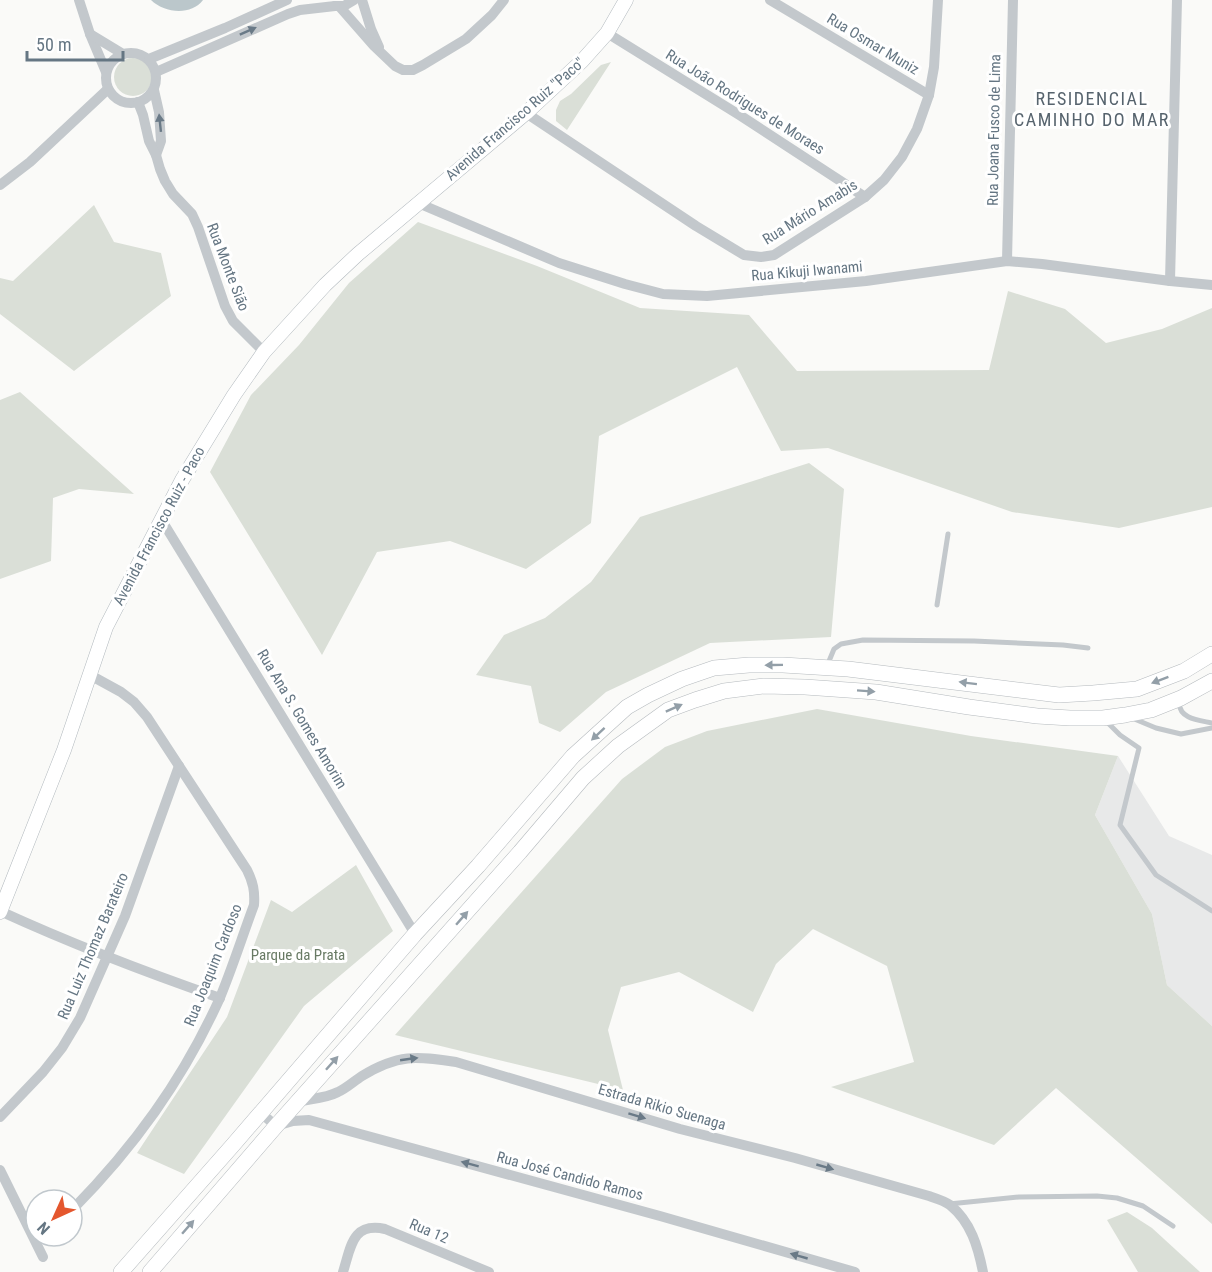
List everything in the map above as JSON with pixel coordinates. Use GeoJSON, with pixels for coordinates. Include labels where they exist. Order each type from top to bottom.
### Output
{"type":"FeatureCollection","features":[{"type":"Feature","properties":{"kind":"main road"},"geometry":{"type":"LineString","coordinates":[[121,1272],[573,756],[627,707],[648,695],[682,679],[714,668],[749,665],[826,667],[1070,694],[1137,689],[1184,671],[1212,654]]}},
{"type":"Feature","properties":{"kind":"main road"},"geometry":{"type":"LineString","coordinates":[[150,1272],[583,778],[618,746],[668,710],[724,691],[774,686],[876,692],[1037,716],[1103,718],[1151,710],[1209,686]]}},
{"type":"Feature","properties":{"kind":"street"},"geometry":{"type":"LineString","coordinates":[[79,0],[106,72],[108,89],[112,95],[124,102],[144,100],[154,90],[157,78],[149,59],[137,53],[123,54],[112,61],[106,72]]}},
{"type":"Feature","properties":{"kind":"street"},"geometry":{"type":"LineString","coordinates":[[149,59],[287,0]]}},
{"type":"Feature","properties":{"kind":"street"},"geometry":{"type":"LineString","coordinates":[[324,0],[337,6],[374,46],[402,70],[413,70],[466,39],[492,15],[504,0]]}},
{"type":"Feature","properties":{"kind":"street"},"geometry":{"type":"LineString","coordinates":[[156,72],[288,14],[300,10],[337,6],[351,3],[354,0]]}},
{"type":"Feature","properties":{"kind":"street"},"geometry":{"type":"LineString","coordinates":[[362,0],[371,29],[384,55]]}},
{"type":"Feature","properties":{"kind":"street","name":"Avenida Francisco Ruiz \"Paco\""},"geometry":{"type":"LineString","coordinates":[[418,203],[526,113],[582,61],[607,33],[626,0]]}},
{"type":"Feature","properties":{"kind":"street","name":"Rua Osmar Muniz"},"geometry":{"type":"LineString","coordinates":[[770,0],[929,95]]}},
{"type":"Feature","properties":{"kind":"street","name":"Rua Mário Amabis"},"geometry":{"type":"LineString","coordinates":[[526,113],[696,226],[744,255],[761,257],[774,255],[865,197],[884,180],[902,158],[917,129],[929,95],[934,67],[938,0]]}},
{"type":"Feature","properties":{"kind":"street","name":"Rua Joana Fusco de Lima"},"geometry":{"type":"LineString","coordinates":[[1007,261],[1012,0]]}},
{"type":"Feature","properties":{"kind":"street"},"geometry":{"type":"LineString","coordinates":[[1170,281],[1177,0]]}},
{"type":"Feature","properties":{"kind":"street","name":"Rua João Rodrigues de Moraes"},"geometry":{"type":"LineString","coordinates":[[607,33],[741,116],[865,197]]}},
{"type":"Feature","properties":{"kind":"street"},"geometry":{"type":"LineString","coordinates":[[90,34],[123,54]]}},
{"type":"Feature","properties":{"kind":"street"},"geometry":{"type":"LineString","coordinates":[[0,185],[30,162],[108,89]]}},
{"type":"Feature","properties":{"kind":"street","name":"Rua Monte Sião"},"geometry":{"type":"LineString","coordinates":[[154,90],[159,112],[161,141],[156,155]]}},
{"type":"Feature","properties":{"kind":"street","name":"Rua Monte Sião"},"geometry":{"type":"LineString","coordinates":[[138,102],[148,141],[156,155],[165,181],[173,194],[192,214],[225,306],[233,321],[264,352]]}},
{"type":"Feature","properties":{"kind":"street","name":"Rua Kikuji Iwanami"},"geometry":{"type":"LineString","coordinates":[[418,203],[559,263],[663,294],[707,296],[866,281],[1007,261],[1212,285]]}},
{"type":"Feature","properties":{"kind":"street","name":"Avenida Francisco Ruiz - Paco"},"geometry":{"type":"LineString","coordinates":[[0,912],[64,750],[106,627],[161,519],[203,444],[264,352],[325,285],[418,203]]}},
{"type":"Feature","properties":{"kind":"street","name":"Rua Ana S. Gomes Amorim"},"geometry":{"type":"LineString","coordinates":[[161,519],[416,934]]}},
{"type":"Feature","properties":{"kind":"street"},"geometry":{"type":"LineString","coordinates":[[90,675],[134,702],[147,717],[179,766]]}},
{"type":"Feature","properties":{"kind":"street","name":"Rua Joaquim Cardoso"},"geometry":{"type":"LineString","coordinates":[[84,1198],[129,1148],[182,1072],[219,998],[254,905],[254,883],[248,870],[179,766]]}},
{"type":"Feature","properties":{"kind":"street","name":"Rua Luiz Thomaz Barateiro"},"geometry":{"type":"LineString","coordinates":[[0,1117],[43,1072],[62,1048],[80,1018],[125,916],[179,766]]}},
{"type":"Feature","properties":{"kind":"street"},"geometry":{"type":"LineString","coordinates":[[0,912],[173,982],[219,998]]}},
{"type":"Feature","properties":{"kind":"street","name":"Estrada Rikio Suenaga"},"geometry":{"type":"LineString","coordinates":[[297,1102],[337,1093],[382,1065],[408,1058],[427,1057],[456,1062],[680,1129],[795,1158],[949,1204]]}},
{"type":"Feature","properties":{"kind":"street"},"geometry":{"type":"LineString","coordinates":[[261,1113],[276,1126]]}},
{"type":"Feature","properties":{"kind":"street","name":"Rua José Candido Ramos"},"geometry":{"type":"LineString","coordinates":[[276,1126],[293,1121],[309,1120],[855,1272]]}},
{"type":"Feature","properties":{"kind":"street"},"geometry":{"type":"LineString","coordinates":[[0,1170],[24,1214]]}},
{"type":"Feature","properties":{"kind":"street"},"geometry":{"type":"LineString","coordinates":[[949,1204],[971,1230],[978,1247],[983,1272]]}},
{"type":"Feature","properties":{"kind":"street","name":"Rua 12"},"geometry":{"type":"LineString","coordinates":[[343,1272],[358,1233],[372,1226],[385,1229],[489,1272]]}},
{"type":"Feature","properties":{"kind":"street"},"geometry":{"type":"LineString","coordinates":[[40,1248],[43,1257]]}},
{"type":"Feature","properties":{"kind":"lane"},"geometry":{"type":"LineString","coordinates":[[937,605],[948,534]]}},
{"type":"Feature","properties":{"kind":"lane"},"geometry":{"type":"LineString","coordinates":[[826,667],[834,649],[841,644],[863,640],[974,641],[1088,648]]}},
{"type":"Feature","properties":{"kind":"lane"},"geometry":{"type":"LineString","coordinates":[[1181,698],[1178,703],[1179,709],[1184,715],[1212,723]]}},
{"type":"Feature","properties":{"kind":"lane"},"geometry":{"type":"LineString","coordinates":[[1125,715],[1156,728],[1181,734],[1212,728]]}},
{"type":"Feature","properties":{"kind":"lane"},"geometry":{"type":"LineString","coordinates":[[1103,718],[1120,735],[1139,748],[1120,825],[1156,874],[1212,911]]}},
{"type":"Feature","properties":{"kind":"lane"},"geometry":{"type":"LineString","coordinates":[[949,1204],[1019,1197],[1097,1196],[1117,1198],[1143,1206],[1173,1226]]}},
{"type":"Feature","properties":{"kind":"shaded area"},"geometry":{"type":"Polygon","coordinates":[[[151,0],[203,0],[192,9],[177,11],[163,8],[151,0]]]}},
{"type":"Feature","properties":{"kind":"shaded area"},"geometry":{"type":"Polygon","coordinates":[[[1118,756],[1169,836],[1212,855],[1212,1026],[1167,985],[1152,914],[1095,815],[1118,756]]]}},
{"type":"Feature","properties":{"kind":"green space"},"geometry":{"type":"Polygon","coordinates":[[[133,58],[146,64],[152,77],[146,90],[133,96],[120,90],[114,77],[120,64],[133,58]]]}},
{"type":"Feature","properties":{"kind":"green space"},"geometry":{"type":"Polygon","coordinates":[[[611,62],[567,130],[556,121],[556,110],[560,101],[571,94],[601,65],[611,62]]]}},
{"type":"Feature","properties":{"kind":"green space"},"geometry":{"type":"Polygon","coordinates":[[[94,205],[114,242],[161,253],[171,296],[74,371],[0,314],[0,278],[13,281],[94,205]]]}},
{"type":"Feature","properties":{"kind":"green space"},"geometry":{"type":"Polygon","coordinates":[[[418,222],[537,266],[640,308],[749,315],[797,371],[989,370],[1008,291],[1065,309],[1106,343],[1162,329],[1212,308],[1212,507],[1119,528],[1012,512],[828,448],[781,451],[737,367],[599,436],[591,523],[526,569],[450,541],[377,552],[322,655],[210,472],[251,395],[299,345],[349,283],[418,222]]]}},
{"type":"Feature","properties":{"kind":"green space"},"geometry":{"type":"Polygon","coordinates":[[[20,392],[134,494],[79,489],[53,498],[51,561],[0,579],[0,400],[20,392]]]}},
{"type":"Feature","properties":{"kind":"green space"},"geometry":{"type":"Polygon","coordinates":[[[809,463],[844,489],[831,637],[710,643],[606,692],[560,732],[539,723],[531,686],[476,675],[504,635],[545,618],[591,582],[640,517],[809,463]]]}},
{"type":"Feature","properties":{"kind":"green space"},"geometry":{"type":"Polygon","coordinates":[[[817,709],[971,736],[1118,756],[1095,815],[1152,914],[1167,985],[1212,1026],[1212,1224],[1056,1088],[994,1145],[831,1087],[914,1062],[887,966],[813,929],[776,964],[753,1012],[679,972],[621,987],[608,1030],[623,1090],[395,1035],[622,779],[665,747],[707,731],[817,709]]]}},
{"type":"Feature","properties":{"kind":"green space","name":"Parque da Prata"},"geometry":{"type":"Polygon","coordinates":[[[356,865],[393,931],[304,1006],[184,1174],[137,1153],[227,1017],[271,900],[292,912],[356,865]]]}},
{"type":"Feature","properties":{"kind":"green space"},"geometry":{"type":"Polygon","coordinates":[[[1127,1212],[1152,1228],[1200,1272],[1138,1272],[1107,1220],[1127,1212]]]}},
{"type":"Feature","properties":{"kind":"district","name":"RESIDENCIAL CAMINHO DO MAR"},"geometry":{"type":"Point","coordinates":[1092,109]}}]}
